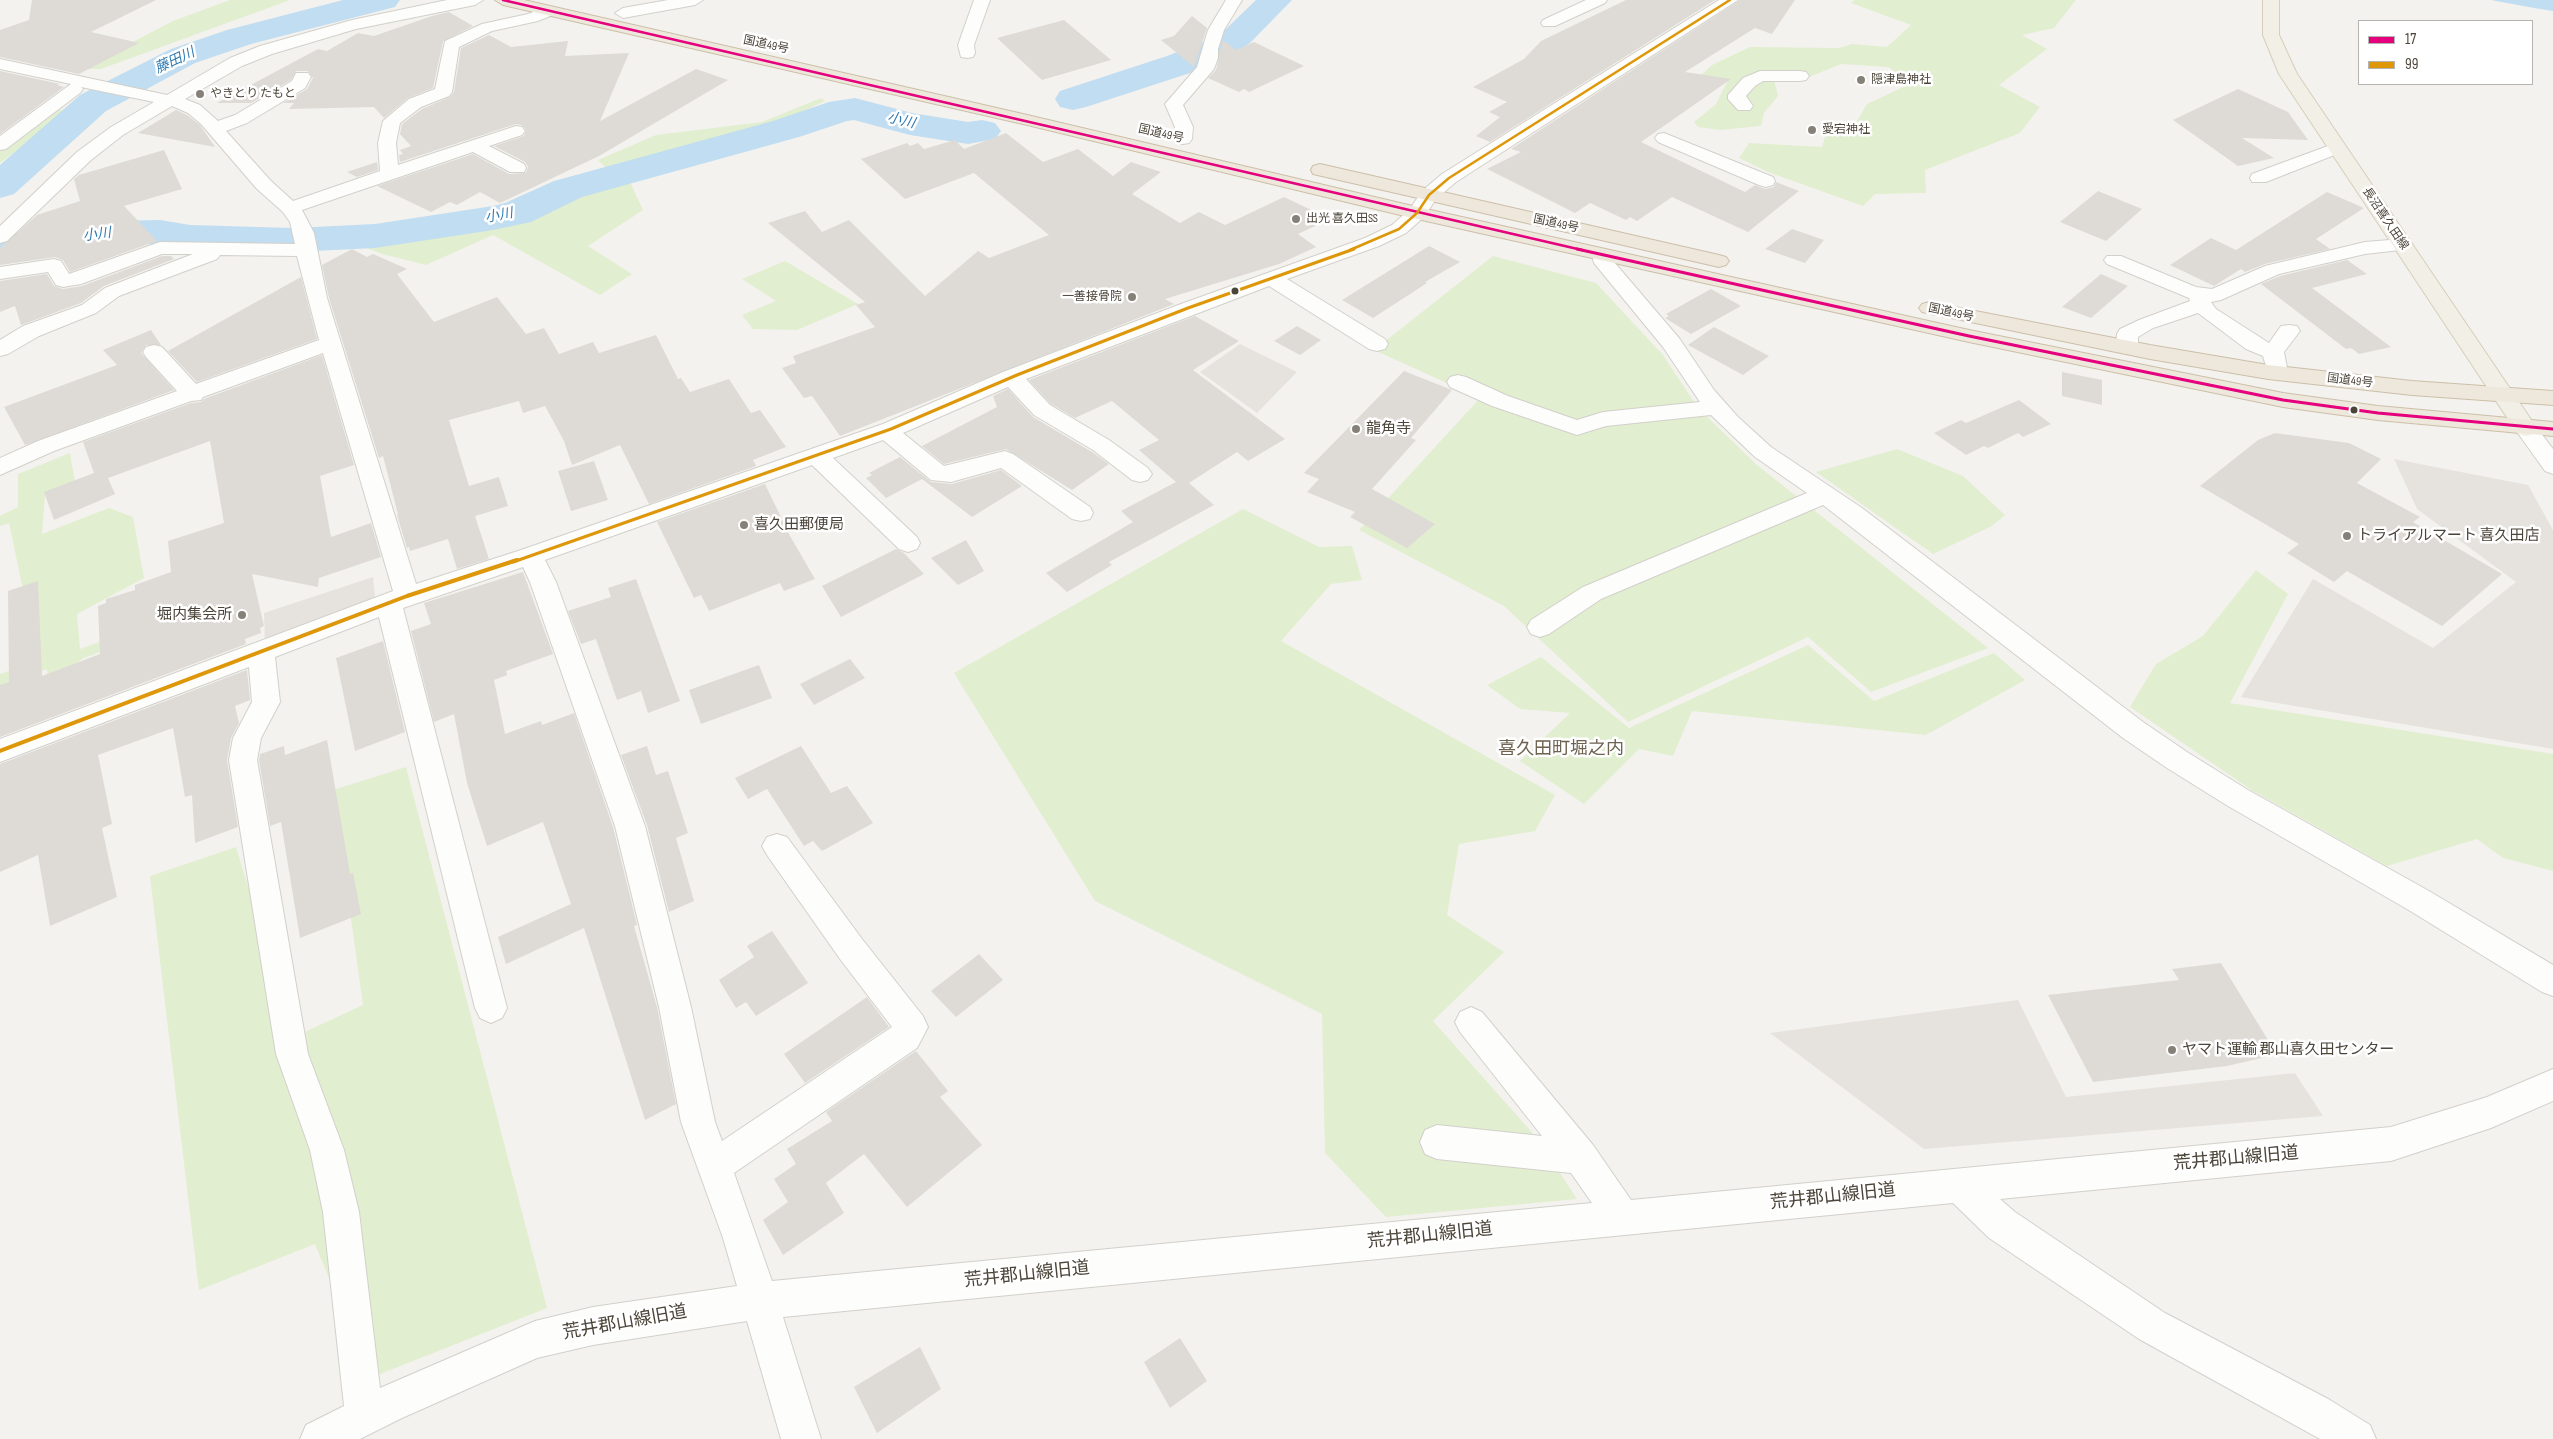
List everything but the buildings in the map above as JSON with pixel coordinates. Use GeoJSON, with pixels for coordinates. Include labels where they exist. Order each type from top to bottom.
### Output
{"type":"FeatureCollection","features":[{"type":"Feature","properties":{"kind":"highway","name":"国道49号"},"geometry":{"type":"LineString","coordinates":[[503,0],[1023,119],[1423,204],[2127,347],[2277,373],[2412,388],[2503,396],[2553,398]]}},
{"type":"Feature","properties":{"kind":"highway","name":"国道49号"},"geometry":{"type":"LineString","coordinates":[[568,0],[1040,105],[1183,139],[1602,254],[1988,340],[2283,400],[2378,413],[2526,429],[2553,429]]}},
{"type":"Feature","properties":{"kind":"main road","name":"長沼喜久田線"},"geometry":{"type":"LineString","coordinates":[[2271,0],[2271,35],[2288,74],[2526,429]]}},
{"type":"Feature","properties":{"kind":"street"},"geometry":{"type":"LineString","coordinates":[[0,237],[84,156],[117,131],[220,70],[266,50],[390,16],[475,0]]}},
{"type":"Feature","properties":{"kind":"street"},"geometry":{"type":"LineString","coordinates":[[623,13],[695,0]]}},
{"type":"Feature","properties":{"kind":"street"},"geometry":{"type":"LineString","coordinates":[[968,53],[966,45],[982,0]]}},
{"type":"Feature","properties":{"kind":"street"},"geometry":{"type":"LineString","coordinates":[[1183,139],[1184,127],[1174,104],[1204,69],[1216,30],[1234,0]]}},
{"type":"Feature","properties":{"kind":"street"},"geometry":{"type":"LineString","coordinates":[[1549,23],[1599,0]]}},
{"type":"Feature","properties":{"kind":"street"},"geometry":{"type":"LineString","coordinates":[[0,751],[398,599],[530,556],[886,431],[1011,377],[1188,308],[1372,242],[1399,229],[1449,178],[1730,0]]}},
{"type":"Feature","properties":{"kind":"street"},"geometry":{"type":"LineString","coordinates":[[390,173],[387,143],[392,121],[415,103],[443,92],[451,45],[479,30],[532,18],[549,11]]}},
{"type":"Feature","properties":{"kind":"street"},"geometry":{"type":"LineString","coordinates":[[0,64],[79,86],[169,101],[194,109],[264,185],[290,208],[300,222],[398,599],[491,1008]]}},
{"type":"Feature","properties":{"kind":"street"},"geometry":{"type":"LineString","coordinates":[[1744,106],[1737,99],[1737,95],[1749,82],[1760,76],[1800,76]]}},
{"type":"Feature","properties":{"kind":"street"},"geometry":{"type":"LineString","coordinates":[[214,129],[241,119],[299,84],[302,77]]}},
{"type":"Feature","properties":{"kind":"street"},"geometry":{"type":"LineString","coordinates":[[0,145],[79,86]]}},
{"type":"Feature","properties":{"kind":"street"},"geometry":{"type":"LineString","coordinates":[[290,208],[516,131]]}},
{"type":"Feature","properties":{"kind":"street"},"geometry":{"type":"LineString","coordinates":[[1664,138],[1766,181]]}},
{"type":"Feature","properties":{"kind":"street"},"geometry":{"type":"LineString","coordinates":[[474,145],[517,168]]}},
{"type":"Feature","properties":{"kind":"street"},"geometry":{"type":"LineString","coordinates":[[2259,178],[2336,148]]}},
{"type":"Feature","properties":{"kind":"street"},"geometry":{"type":"LineString","coordinates":[[0,273],[54,265],[63,281],[74,280],[160,248],[231,248],[305,243]]}},
{"type":"Feature","properties":{"kind":"street"},"geometry":{"type":"LineString","coordinates":[[2127,347],[2128,334],[2133,331],[2200,299],[2214,296],[2272,270],[2365,248],[2402,245]]}},
{"type":"Feature","properties":{"kind":"street"},"geometry":{"type":"LineString","coordinates":[[0,349],[31,331],[90,309],[112,292],[231,248]]}},
{"type":"Feature","properties":{"kind":"street"},"geometry":{"type":"LineString","coordinates":[[1602,254],[1604,264],[1671,343],[1706,395],[1763,452],[1825,495],[2176,760],[2238,798],[2418,900],[2553,982]]}},
{"type":"Feature","properties":{"kind":"street"},"geometry":{"type":"LineString","coordinates":[[2114,260],[2200,299],[2209,313],[2254,344],[2272,352]]}},
{"type":"Feature","properties":{"kind":"street"},"geometry":{"type":"LineString","coordinates":[[1271,278],[1377,344]]}},
{"type":"Feature","properties":{"kind":"street"},"geometry":{"type":"LineString","coordinates":[[2272,352],[2289,331]]}},
{"type":"Feature","properties":{"kind":"street"},"geometry":{"type":"LineString","coordinates":[[0,467],[46,446],[193,395],[331,343]]}},
{"type":"Feature","properties":{"kind":"street"},"geometry":{"type":"LineString","coordinates":[[154,352],[193,395]]}},
{"type":"Feature","properties":{"kind":"street"},"geometry":{"type":"LineString","coordinates":[[2272,352],[2277,373]]}},
{"type":"Feature","properties":{"kind":"street"},"geometry":{"type":"LineString","coordinates":[[1011,377],[1042,410],[1101,445],[1140,474]]}},
{"type":"Feature","properties":{"kind":"street"},"geometry":{"type":"LineString","coordinates":[[1458,382],[1500,401],[1577,428],[1603,419],[1717,408]]}},
{"type":"Feature","properties":{"kind":"street"},"geometry":{"type":"LineString","coordinates":[[2526,429],[2553,466]]}},
{"type":"Feature","properties":{"kind":"street"},"geometry":{"type":"LineString","coordinates":[[886,431],[939,474],[950,474],[1005,459],[1081,513]]}},
{"type":"Feature","properties":{"kind":"street"},"geometry":{"type":"LineString","coordinates":[[816,455],[908,543]]}},
{"type":"Feature","properties":{"kind":"street"},"geometry":{"type":"LineString","coordinates":[[1540,627],[1592,593],[1825,495]]}},
{"type":"Feature","properties":{"kind":"street"},"geometry":{"type":"LineString","coordinates":[[530,556],[543,582],[630,826],[675,1007],[698,1122],[741,1238],[802,1439]]}},
{"type":"Feature","properties":{"kind":"street"},"geometry":{"type":"LineString","coordinates":[[261,652],[266,702],[247,738],[243,760],[292,1054],[327,1150],[341,1212],[364,1416]]}},
{"type":"Feature","properties":{"kind":"street"},"geometry":{"type":"LineString","coordinates":[[714,1167],[905,1037],[912,1027],[851,949],[777,846]]}},
{"type":"Feature","properties":{"kind":"street"},"geometry":{"type":"LineString","coordinates":[[1471,1022],[1581,1157],[1622,1218]]}},
{"type":"Feature","properties":{"kind":"street","name":"荒井郡山線旧道"},"geometry":{"type":"LineString","coordinates":[[320,1439],[364,1416],[534,1340],[593,1326],[760,1301],[2391,1144],[2491,1112],[2553,1085]]}},
{"type":"Feature","properties":{"kind":"street"},"geometry":{"type":"LineString","coordinates":[[1437,1142],[1581,1157]]}},
{"type":"Feature","properties":{"kind":"street"},"geometry":{"type":"LineString","coordinates":[[1959,1185],[2002,1224],[2152,1326],[2316,1414],[2356,1439]]}},
{"type":"Feature","properties":{"kind":"green space"},"geometry":{"type":"Polygon","coordinates":[[[230,0],[290,0],[101,69],[81,69],[173,21],[230,0]]]}},
{"type":"Feature","properties":{"kind":"green space"},"geometry":{"type":"Polygon","coordinates":[[[1854,0],[2076,0],[2054,28],[2022,35],[2047,49],[1999,85],[2040,107],[2020,133],[1925,170],[1926,193],[1875,194],[1863,206],[1768,172],[1739,158],[1749,143],[1822,147],[1825,137],[1850,133],[1867,104],[1912,83],[1888,67],[1841,64],[1809,77],[1774,80],[1778,96],[1764,113],[1761,126],[1720,130],[1698,127],[1694,122],[1716,104],[1727,82],[1699,77],[1712,65],[1750,47],[1839,48],[1852,44],[1887,47],[1911,25],[1851,3],[1854,0]]]}},
{"type":"Feature","properties":{"kind":"green space"},"geometry":{"type":"Polygon","coordinates":[[[821,98],[825,101],[786,119],[768,132],[598,175],[605,167],[598,160],[656,135],[762,122],[821,98]]]}},
{"type":"Feature","properties":{"kind":"green space"},"geometry":{"type":"Polygon","coordinates":[[[56,109],[69,111],[0,163],[0,150],[56,109]]]}},
{"type":"Feature","properties":{"kind":"green space"},"geometry":{"type":"Polygon","coordinates":[[[621,182],[631,184],[643,210],[588,246],[632,274],[600,295],[493,235],[426,265],[382,254],[356,244],[421,238],[522,215],[562,204],[621,182]]]}},
{"type":"Feature","properties":{"kind":"green space"},"geometry":{"type":"Polygon","coordinates":[[[1493,256],[1596,283],[1663,355],[1698,408],[1757,465],[1988,648],[1871,692],[1808,637],[1628,722],[1504,606],[1359,530],[1480,398],[1374,350],[1493,256]]]}},
{"type":"Feature","properties":{"kind":"green space"},"geometry":{"type":"Polygon","coordinates":[[[785,261],[858,304],[797,330],[753,329],[742,315],[776,301],[742,279],[785,261]]]}},
{"type":"Feature","properties":{"kind":"green space"},"geometry":{"type":"Polygon","coordinates":[[[1897,449],[1963,476],[2005,515],[1992,526],[1933,554],[1816,472],[1897,449]]]}},
{"type":"Feature","properties":{"kind":"green space"},"geometry":{"type":"Polygon","coordinates":[[[70,453],[75,482],[45,495],[42,534],[109,508],[133,517],[144,578],[77,614],[80,649],[124,633],[124,643],[84,658],[48,683],[47,669],[0,686],[0,674],[38,661],[9,523],[0,526],[0,516],[18,507],[18,474],[70,453]]]}},
{"type":"Feature","properties":{"kind":"green space"},"geometry":{"type":"Polygon","coordinates":[[[1243,509],[1319,547],[1352,546],[1362,580],[1331,584],[1281,641],[1555,795],[1535,831],[1459,844],[1447,915],[1504,952],[1433,1021],[1537,1138],[1577,1199],[1386,1217],[1325,1153],[1322,1014],[1095,901],[954,673],[1243,509]]]}},
{"type":"Feature","properties":{"kind":"green space"},"geometry":{"type":"Polygon","coordinates":[[[2256,570],[2288,594],[2230,703],[2553,754],[2553,871],[2503,858],[2477,839],[2387,866],[2253,791],[2130,707],[2156,664],[2203,636],[2256,570]]]}},
{"type":"Feature","properties":{"kind":"green space"},"geometry":{"type":"Polygon","coordinates":[[[1808,645],[1874,701],[1994,653],[2025,680],[1926,735],[1692,711],[1673,756],[1639,749],[1584,804],[1520,761],[1570,713],[1520,709],[1487,685],[1541,657],[1629,728],[1808,645]]]}},
{"type":"Feature","properties":{"kind":"green space"},"geometry":{"type":"Polygon","coordinates":[[[406,767],[547,1308],[370,1378],[315,1244],[199,1290],[150,876],[236,847],[294,1037],[363,1005],[333,790],[406,767]]]}},
{"type":"Feature","properties":{"kind":"shaded area"},"geometry":{"type":"Polygon","coordinates":[[[1240,344],[1297,372],[1257,413],[1200,372],[1240,344]]]}},
{"type":"Feature","properties":{"kind":"shaded area"},"geometry":{"type":"Polygon","coordinates":[[[2394,459],[2528,485],[2553,530],[2553,749],[2241,697],[2313,579],[2433,648],[2516,582],[2417,509],[2394,459]]]}},
{"type":"Feature","properties":{"kind":"shaded area"},"geometry":{"type":"Polygon","coordinates":[[[373,577],[375,596],[367,607],[265,643],[264,613],[373,577]]]}},
{"type":"Feature","properties":{"kind":"shaded area"},"geometry":{"type":"Polygon","coordinates":[[[2018,1000],[2066,1097],[2295,1073],[2323,1116],[1924,1149],[1770,1033],[2018,1000]]]}},
{"type":"Feature","properties":{"kind":"water"},"geometry":{"type":"Polygon","coordinates":[[[2491,0],[2553,0],[2553,11],[2534,8],[2491,0]]]}},
{"type":"Feature","properties":{"kind":"waterway","name":"藤田川"},"geometry":{"type":"LineString","coordinates":[[0,186],[93,103],[183,56],[239,37],[383,0]]}},
{"type":"Feature","properties":{"kind":"waterway","name":"小川"},"geometry":{"type":"LineString","coordinates":[[1073,99],[1180,64],[1223,46],[1238,36],[1275,0]]}},
{"type":"Feature","properties":{"kind":"waterway","name":"小川"},"geometry":{"type":"LineString","coordinates":[[0,247],[114,233],[160,232],[190,237],[293,240],[375,236],[493,218],[517,213],[568,189],[786,129],[842,110],[855,109],[910,124],[968,133],[982,131]]}},
{"type":"Feature","properties":{"kind":"transit line","name":"17"},"geometry":{"type":"LineString","coordinates":[[503,0],[1023,119],[1417,213],[1969,336],[2283,400],[2378,413],[2553,429]]}},
{"type":"Feature","properties":{"kind":"transit line","name":"99"},"geometry":{"type":"LineString","coordinates":[[0,751],[407,596],[530,556],[891,429],[1017,375],[1188,308],[1372,242],[1399,229],[1417,213],[1429,195],[1449,178],[1730,0]]}},
{"type":"Feature","properties":{"kind":"place","name":"隠津島神社"},"geometry":{"type":"Point","coordinates":[1861,80]}},
{"type":"Feature","properties":{"kind":"place","name":"やきとり たもと"},"geometry":{"type":"Point","coordinates":[200,94]}},
{"type":"Feature","properties":{"kind":"place","name":"愛宕神社"},"geometry":{"type":"Point","coordinates":[1812,130]}},
{"type":"Feature","properties":{"kind":"place","name":"出光 喜久田SS"},"geometry":{"type":"Point","coordinates":[1296,219]}},
{"type":"Feature","properties":{"kind":"place","name":"一善接骨院"},"geometry":{"type":"Point","coordinates":[1132,297]}},
{"type":"Feature","properties":{"kind":"place","name":"龍角寺"},"geometry":{"type":"Point","coordinates":[1356,429]}},
{"type":"Feature","properties":{"kind":"place","name":"喜久田郵便局"},"geometry":{"type":"Point","coordinates":[744,525]}},
{"type":"Feature","properties":{"kind":"place","name":"トライアルマート 喜久田店"},"geometry":{"type":"Point","coordinates":[2347,536]}},
{"type":"Feature","properties":{"kind":"place","name":"堀内集会所"},"geometry":{"type":"Point","coordinates":[242,615]}},
{"type":"Feature","properties":{"kind":"place","name":"ヤマト運輸 郡山喜久田センター"},"geometry":{"type":"Point","coordinates":[2172,1050]}},
{"type":"Feature","properties":{"kind":"district","name":"喜久田町堀之内"},"geometry":{"type":"Point","coordinates":[1561,749]}}]}
